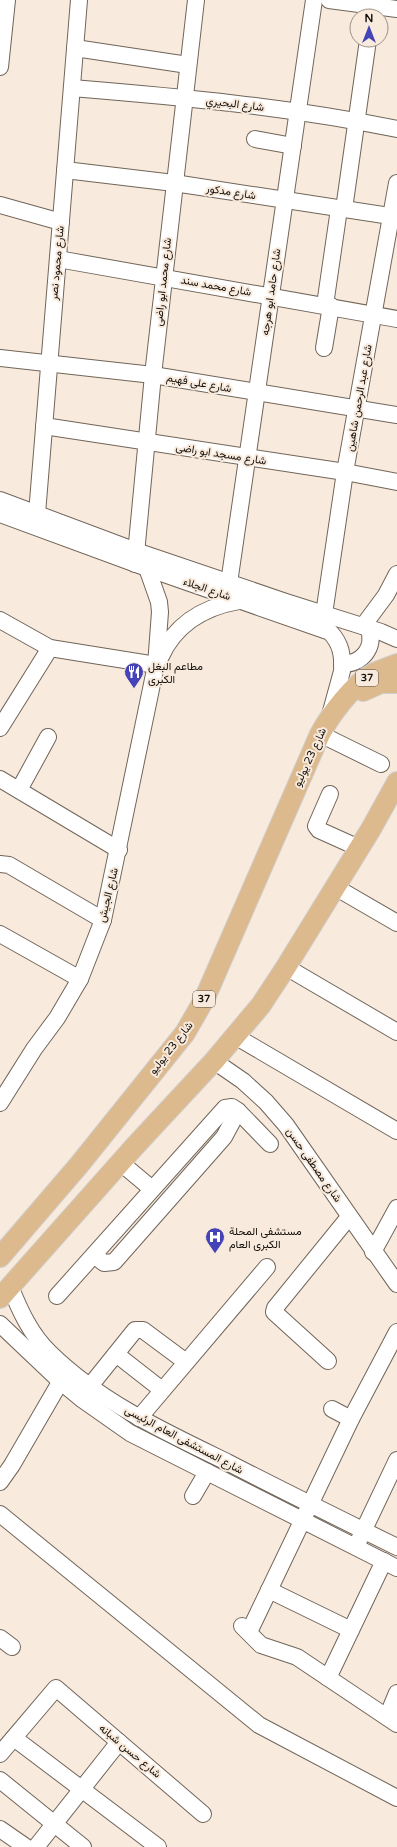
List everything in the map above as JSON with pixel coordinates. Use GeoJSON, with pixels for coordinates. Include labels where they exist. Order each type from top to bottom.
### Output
{"type":"FeatureCollection","features":[{"type":"Feature","properties":{"kind":"main road","name":"37"},"geometry":{"type":"LineString","coordinates":[[344,701],[361,683],[373,674],[397,664]]}},
{"type":"Feature","properties":{"kind":"main road"},"geometry":{"type":"LineString","coordinates":[[344,701],[371,686],[381,683],[397,683]]}},
{"type":"Feature","properties":{"kind":"main road","name":"شارع 23 يوليو"},"geometry":{"type":"LineString","coordinates":[[0,1257],[79,1165],[185,1033],[198,1012],[324,725],[344,701]]}},
{"type":"Feature","properties":{"kind":"main road"},"geometry":{"type":"LineString","coordinates":[[5,1292],[135,1146],[214,1061],[261,1005],[359,848],[397,782]]}},
{"type":"Feature","properties":{"kind":"main road"},"geometry":{"type":"LineString","coordinates":[[111,1124],[112,1130],[118,1140],[123,1144],[135,1146]]}},
{"type":"Feature","properties":{"kind":"main road"},"geometry":{"type":"LineString","coordinates":[[79,1165],[91,1164],[96,1167],[103,1176],[104,1182]]}},
{"type":"Feature","properties":{"kind":"street"},"geometry":{"type":"LineString","coordinates":[[0,66],[7,0]]}},
{"type":"Feature","properties":{"kind":"street","name":"شارع محمود نصر"},"geometry":{"type":"LineString","coordinates":[[36,520],[79,0]]}},
{"type":"Feature","properties":{"kind":"street","name":"شارع محمد ابو راضى"},"geometry":{"type":"LineString","coordinates":[[139,561],[146,442],[174,183],[196,0]]}},
{"type":"Feature","properties":{"kind":"street","name":"شارع حامد ابو هرجه"},"geometry":{"type":"LineString","coordinates":[[229,583],[246,458],[314,0]]}},
{"type":"Feature","properties":{"kind":"street"},"geometry":{"type":"LineString","coordinates":[[329,0],[360,8]]}},
{"type":"Feature","properties":{"kind":"street"},"geometry":{"type":"LineString","coordinates":[[75,48],[188,65]]}},
{"type":"Feature","properties":{"kind":"street"},"geometry":{"type":"LineString","coordinates":[[324,348],[328,306],[367,48]]}},
{"type":"Feature","properties":{"kind":"street","name":"شارع البحيري"},"geometry":{"type":"LineString","coordinates":[[72,88],[184,98],[298,111],[357,120],[397,129]]}},
{"type":"Feature","properties":{"kind":"street"},"geometry":{"type":"LineString","coordinates":[[255,140],[293,146]]}},
{"type":"Feature","properties":{"kind":"street","name":"شارع مدكور"},"geometry":{"type":"LineString","coordinates":[[65,170],[174,183],[394,217]]}},
{"type":"Feature","properties":{"kind":"street","name":"شارع عبد الرحمن شاهين"},"geometry":{"type":"LineString","coordinates":[[324,614],[345,472],[374,314],[394,217],[397,183]]}},
{"type":"Feature","properties":{"kind":"street"},"geometry":{"type":"LineString","coordinates":[[0,205],[61,222]]}},
{"type":"Feature","properties":{"kind":"street","name":"شارع محمد سند"},"geometry":{"type":"LineString","coordinates":[[58,259],[397,318]]}},
{"type":"Feature","properties":{"kind":"street","name":"شارع على فهيم"},"geometry":{"type":"LineString","coordinates":[[0,358],[153,375],[397,416]]}},
{"type":"Feature","properties":{"kind":"street","name":"شارع مسجد ابو راضى"},"geometry":{"type":"LineString","coordinates":[[44,426],[345,472],[397,482]]}},
{"type":"Feature","properties":{"kind":"street","name":"شارع الجلاء"},"geometry":{"type":"LineString","coordinates":[[0,500],[36,520],[240,601],[330,632],[339,644],[342,670],[324,725]]}},
{"type":"Feature","properties":{"kind":"street","name":"شارع الجلاء"},"geometry":{"type":"LineString","coordinates":[[0,514],[36,520]]}},
{"type":"Feature","properties":{"kind":"street","name":"شارع الجلاء"},"geometry":{"type":"LineString","coordinates":[[139,561],[229,583],[397,639]]}},
{"type":"Feature","properties":{"kind":"street","name":"شارع الجيش"},"geometry":{"type":"LineString","coordinates":[[3,1092],[56,1018],[80,979],[103,920],[119,850],[156,664],[160,612],[159,602],[139,561]]}},
{"type":"Feature","properties":{"kind":"street"},"geometry":{"type":"LineString","coordinates":[[342,664],[353,663],[366,654],[370,644],[366,628],[397,574]]}},
{"type":"Feature","properties":{"kind":"street","name":"شارع الجيش"},"geometry":{"type":"LineString","coordinates":[[156,664],[171,638],[188,620],[204,611],[222,604],[240,601]]}},
{"type":"Feature","properties":{"kind":"street"},"geometry":{"type":"LineString","coordinates":[[0,620],[50,648],[156,664]]}},
{"type":"Feature","properties":{"kind":"street"},"geometry":{"type":"LineString","coordinates":[[0,728],[50,648]]}},
{"type":"Feature","properties":{"kind":"street"},"geometry":{"type":"LineString","coordinates":[[324,725],[381,764]]}},
{"type":"Feature","properties":{"kind":"street"},"geometry":{"type":"LineString","coordinates":[[19,790],[48,737]]}},
{"type":"Feature","properties":{"kind":"street"},"geometry":{"type":"LineString","coordinates":[[0,779],[119,850]]}},
{"type":"Feature","properties":{"kind":"street"},"geometry":{"type":"LineString","coordinates":[[330,794],[316,826],[319,830],[359,848]]}},
{"type":"Feature","properties":{"kind":"street"},"geometry":{"type":"LineString","coordinates":[[0,864],[9,865],[103,920]]}},
{"type":"Feature","properties":{"kind":"street"},"geometry":{"type":"LineString","coordinates":[[335,887],[397,923]]}},
{"type":"Feature","properties":{"kind":"street"},"geometry":{"type":"LineString","coordinates":[[0,934],[80,979]]}},
{"type":"Feature","properties":{"kind":"street"},"geometry":{"type":"LineString","coordinates":[[286,967],[397,1032]]}},
{"type":"Feature","properties":{"kind":"street"},"geometry":{"type":"LineString","coordinates":[[235,1036],[397,1131]]}},
{"type":"Feature","properties":{"kind":"street","name":"شارع مصطفى حسن"},"geometry":{"type":"LineString","coordinates":[[214,1061],[243,1080],[266,1102],[286,1125],[373,1252],[397,1284]]}},
{"type":"Feature","properties":{"kind":"street"},"geometry":{"type":"LineString","coordinates":[[58,1296],[225,1108],[232,1108],[238,1111],[270,1144]]}},
{"type":"Feature","properties":{"kind":"street"},"geometry":{"type":"LineString","coordinates":[[94,1255],[104,1263],[114,1262],[224,1137],[238,1111]]}},
{"type":"Feature","properties":{"kind":"street"},"geometry":{"type":"LineString","coordinates":[[121,1162],[156,1184],[175,1192]]}},
{"type":"Feature","properties":{"kind":"street"},"geometry":{"type":"LineString","coordinates":[[373,1252],[397,1208]]}},
{"type":"Feature","properties":{"kind":"street"},"geometry":{"type":"LineString","coordinates":[[127,1217],[142,1230]]}},
{"type":"Feature","properties":{"kind":"street"},"geometry":{"type":"LineString","coordinates":[[328,1361],[274,1312],[275,1308],[350,1217]]}},
{"type":"Feature","properties":{"kind":"street"},"geometry":{"type":"LineString","coordinates":[[139,1418],[267,1267]]}},
{"type":"Feature","properties":{"kind":"street","name":"شارع المستشفى العام الرئيسى"},"geometry":{"type":"LineString","coordinates":[[5,1292],[20,1310],[33,1332],[49,1352],[64,1375],[90,1386],[139,1418],[397,1547]]}},
{"type":"Feature","properties":{"kind":"street","name":"شارع المستشفى العام الرئيسى"},"geometry":{"type":"LineString","coordinates":[[0,1324],[64,1375],[100,1412],[130,1432],[390,1564]]}},
{"type":"Feature","properties":{"kind":"street"},"geometry":{"type":"LineString","coordinates":[[90,1386],[135,1330],[139,1329],[143,1330],[186,1362]]}},
{"type":"Feature","properties":{"kind":"street"},"geometry":{"type":"LineString","coordinates":[[397,1332],[351,1419],[269,1590],[246,1629],[261,1645],[297,1658],[392,1721],[397,1693]]}},
{"type":"Feature","properties":{"kind":"street"},"geometry":{"type":"LineString","coordinates":[[116,1354],[162,1390]]}},
{"type":"Feature","properties":{"kind":"street"},"geometry":{"type":"LineString","coordinates":[[0,1482],[12,1465],[64,1375]]}},
{"type":"Feature","properties":{"kind":"street"},"geometry":{"type":"LineString","coordinates":[[332,1409],[351,1419]]}},
{"type":"Feature","properties":{"kind":"street"},"geometry":{"type":"LineString","coordinates":[[194,1496],[222,1460]]}},
{"type":"Feature","properties":{"kind":"street"},"geometry":{"type":"LineString","coordinates":[[356,1548],[363,1530],[397,1460]]}},
{"type":"Feature","properties":{"kind":"street"},"geometry":{"type":"LineString","coordinates":[[0,1514],[259,1725],[397,1798]]}},
{"type":"Feature","properties":{"kind":"street"},"geometry":{"type":"LineString","coordinates":[[328,1678],[351,1630],[390,1564]]}},
{"type":"Feature","properties":{"kind":"street"},"geometry":{"type":"LineString","coordinates":[[269,1590],[351,1630]]}},
{"type":"Feature","properties":{"kind":"street","name":"شارع حسن شبانه"},"geometry":{"type":"LineString","coordinates":[[14,1738],[56,1688],[203,1814]]}},
{"type":"Feature","properties":{"kind":"street"},"geometry":{"type":"LineString","coordinates":[[0,1754],[14,1738],[158,1847]]}},
{"type":"Feature","properties":{"kind":"street"},"geometry":{"type":"LineString","coordinates":[[36,1847],[119,1742]]}},
{"type":"Feature","properties":{"kind":"street"},"geometry":{"type":"LineString","coordinates":[[0,1780],[83,1847]]}},
{"type":"Feature","properties":{"kind":"street"},"geometry":{"type":"LineString","coordinates":[[0,1829],[26,1847]]}},
{"type":"Feature","properties":{"kind":"place","name":"مطاعم البغل الكبرى"},"geometry":{"type":"Point","coordinates":[134,689]}},
{"type":"Feature","properties":{"kind":"place","name":"مستشفى المحلة الكبرى العام"},"geometry":{"type":"Point","coordinates":[215,1254]}}]}
